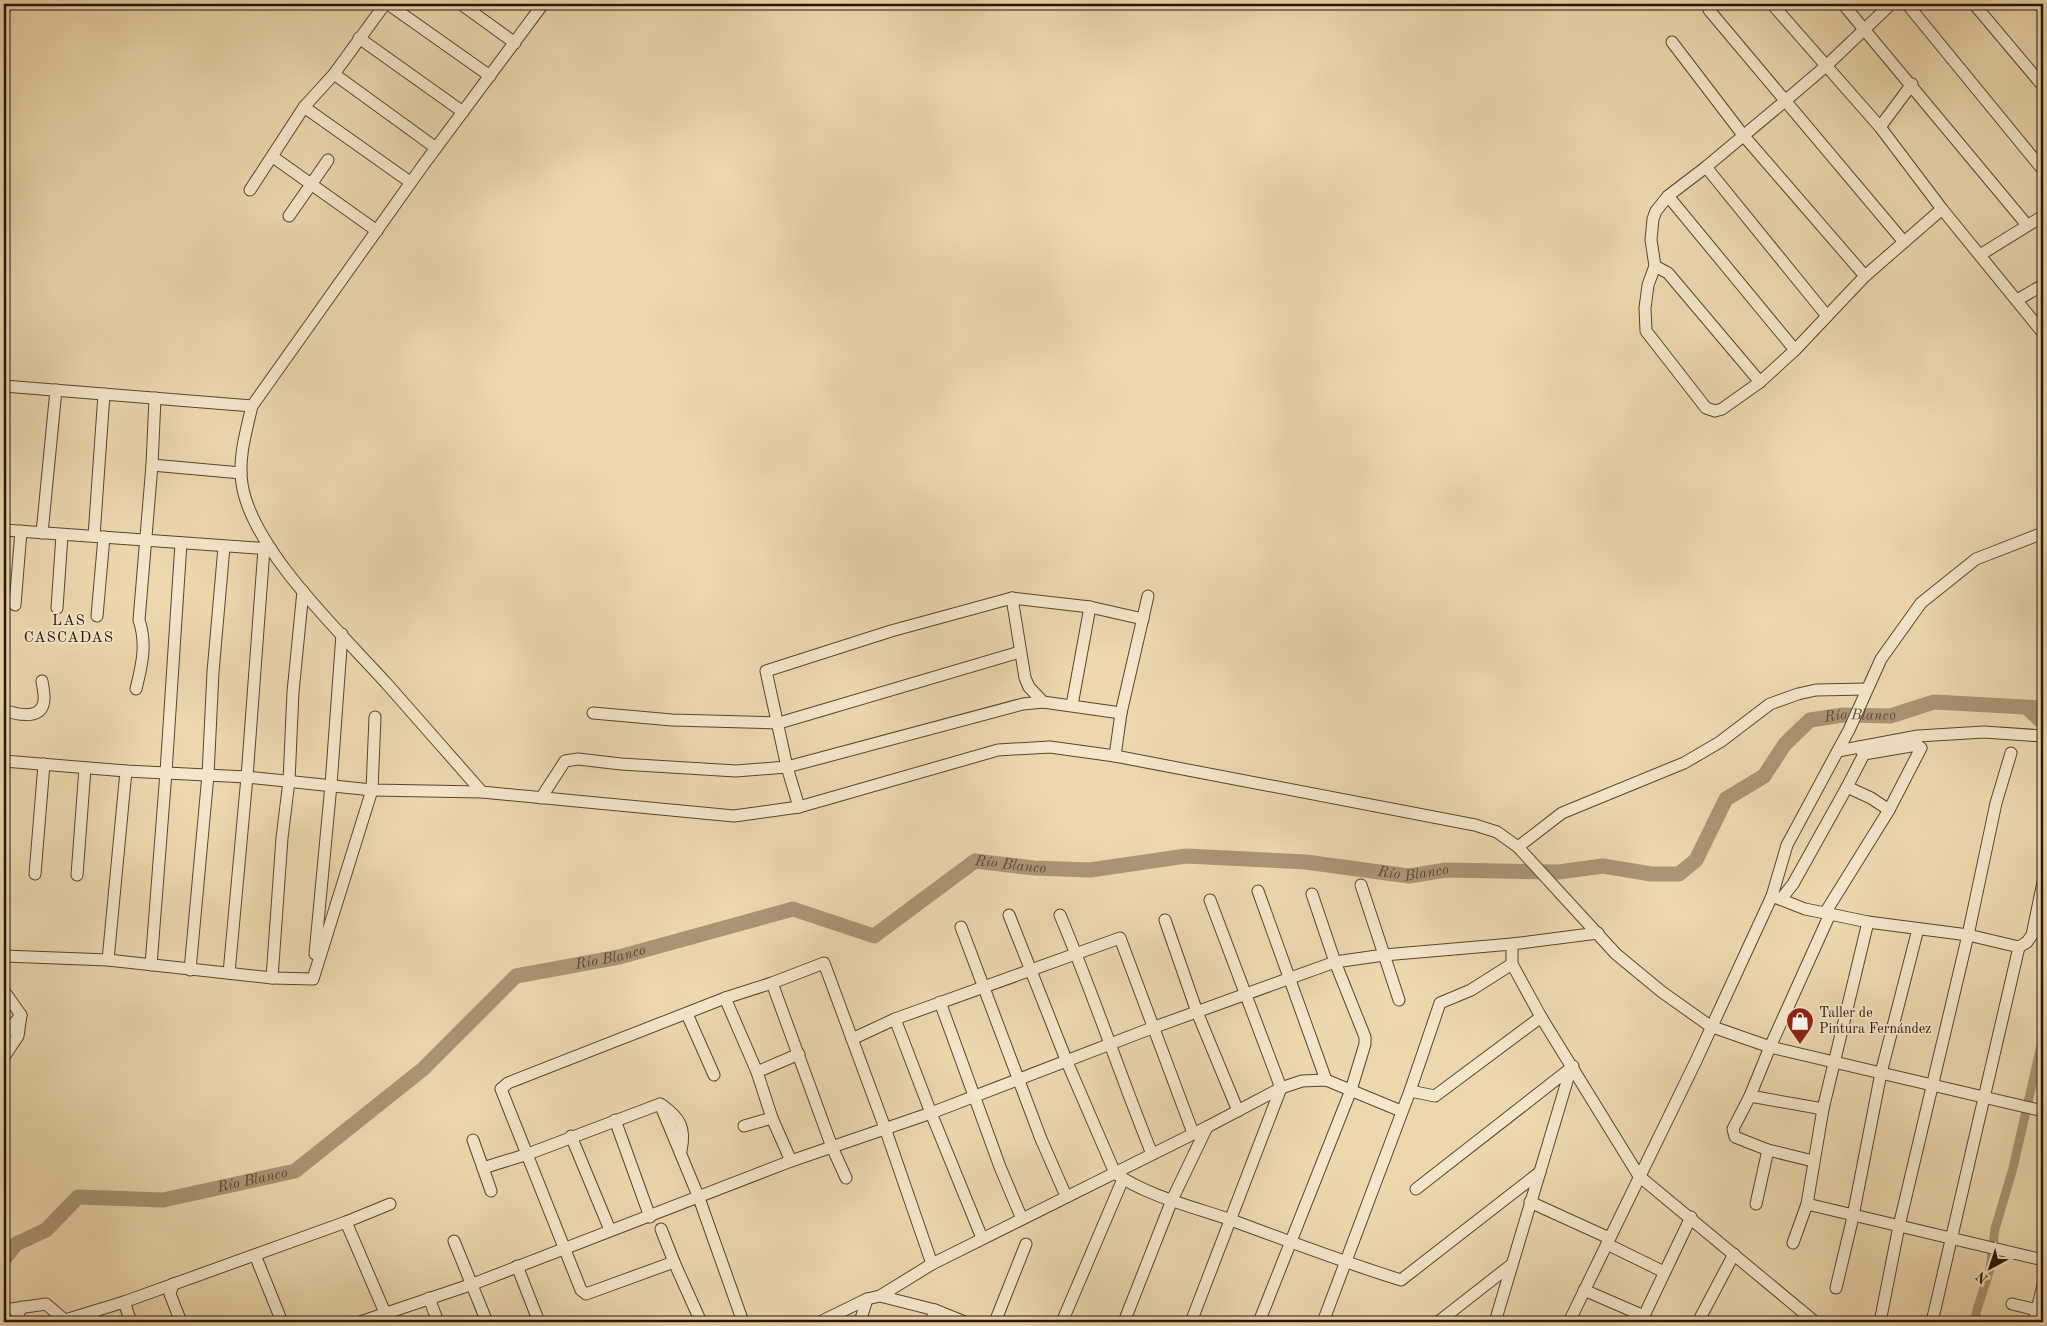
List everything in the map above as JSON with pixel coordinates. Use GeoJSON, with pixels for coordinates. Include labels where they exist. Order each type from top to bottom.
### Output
{"type":"FeatureCollection","features":[{"type":"Feature","properties":{"kind":"street"},"geometry":{"type":"LineString","coordinates":[[250,190],[304,107],[334,74],[359,38],[387,4],[490,76]]}},
{"type":"Feature","properties":{"kind":"street"},"geometry":{"type":"LineString","coordinates":[[461,4],[515,43]]}},
{"type":"Feature","properties":{"kind":"street"},"geometry":{"type":"LineString","coordinates":[[1772,4],[1880,128],[1942,209],[2043,332]]}},
{"type":"Feature","properties":{"kind":"street"},"geometry":{"type":"LineString","coordinates":[[1843,4],[1912,84],[2027,225]]}},
{"type":"Feature","properties":{"kind":"street"},"geometry":{"type":"LineString","coordinates":[[1891,4],[1826,66],[1706,167],[1668,196],[1656,211],[1653,219],[1651,240],[1655,266],[1648,285],[1645,308],[1646,331],[1706,408],[1715,411],[1722,409],[1760,382],[1794,350],[1865,276],[1942,209]]}},
{"type":"Feature","properties":{"kind":"street"},"geometry":{"type":"LineString","coordinates":[[1907,4],[2043,170]]}},
{"type":"Feature","properties":{"kind":"street"},"geometry":{"type":"LineString","coordinates":[[1974,4],[2043,86]]}},
{"type":"Feature","properties":{"kind":"street"},"geometry":{"type":"LineString","coordinates":[[2039,4],[2043,9]]}},
{"type":"Feature","properties":{"kind":"street"},"geometry":{"type":"LineString","coordinates":[[482,792],[268,549],[250,513],[242,486],[242,449],[252,406],[410,182],[515,43],[538,6]]}},
{"type":"Feature","properties":{"kind":"street"},"geometry":{"type":"LineString","coordinates":[[1709,10],[1904,242]]}},
{"type":"Feature","properties":{"kind":"street"},"geometry":{"type":"LineString","coordinates":[[359,38],[462,112]]}},
{"type":"Feature","properties":{"kind":"street"},"geometry":{"type":"LineString","coordinates":[[1672,42],[1744,135],[1865,276]]}},
{"type":"Feature","properties":{"kind":"street"},"geometry":{"type":"LineString","coordinates":[[334,74],[436,148]]}},
{"type":"Feature","properties":{"kind":"street"},"geometry":{"type":"LineString","coordinates":[[1880,128],[1912,84]]}},
{"type":"Feature","properties":{"kind":"street"},"geometry":{"type":"LineString","coordinates":[[304,107],[410,182]]}},
{"type":"Feature","properties":{"kind":"street"},"geometry":{"type":"LineString","coordinates":[[273,157],[377,231]]}},
{"type":"Feature","properties":{"kind":"street"},"geometry":{"type":"LineString","coordinates":[[289,216],[328,160]]}},
{"type":"Feature","properties":{"kind":"street"},"geometry":{"type":"LineString","coordinates":[[1706,167],[1827,316]]}},
{"type":"Feature","properties":{"kind":"street"},"geometry":{"type":"LineString","coordinates":[[1668,196],[1794,350]]}},
{"type":"Feature","properties":{"kind":"street"},"geometry":{"type":"LineString","coordinates":[[1980,255],[2043,216]]}},
{"type":"Feature","properties":{"kind":"street"},"geometry":{"type":"LineString","coordinates":[[1655,266],[1668,273],[1760,382]]}},
{"type":"Feature","properties":{"kind":"street"},"geometry":{"type":"LineString","coordinates":[[2017,300],[2043,285]]}},
{"type":"Feature","properties":{"kind":"street"},"geometry":{"type":"LineString","coordinates":[[4,388],[56,390],[252,406]]}},
{"type":"Feature","properties":{"kind":"street"},"geometry":{"type":"LineString","coordinates":[[42,533],[56,390]]}},
{"type":"Feature","properties":{"kind":"street"},"geometry":{"type":"LineString","coordinates":[[97,616],[104,394]]}},
{"type":"Feature","properties":{"kind":"street"},"geometry":{"type":"LineString","coordinates":[[136,689],[144,639],[139,620],[152,465],[155,398]]}},
{"type":"Feature","properties":{"kind":"street"},"geometry":{"type":"LineString","coordinates":[[152,465],[241,474]]}},
{"type":"Feature","properties":{"kind":"street"},"geometry":{"type":"LineString","coordinates":[[4,530],[268,549]]}},
{"type":"Feature","properties":{"kind":"street"},"geometry":{"type":"LineString","coordinates":[[15,605],[21,531]]}},
{"type":"Feature","properties":{"kind":"street"},"geometry":{"type":"LineString","coordinates":[[1569,1322],[1695,1062],[1710,1026],[1776,897],[1787,845],[1849,730],[1881,659],[1921,603],[1976,559],[2043,533]]}},
{"type":"Feature","properties":{"kind":"street"},"geometry":{"type":"LineString","coordinates":[[57,608],[62,535]]}},
{"type":"Feature","properties":{"kind":"street"},"geometry":{"type":"LineString","coordinates":[[151,964],[181,543]]}},
{"type":"Feature","properties":{"kind":"street"},"geometry":{"type":"LineString","coordinates":[[190,970],[208,775],[213,672],[224,547]]}},
{"type":"Feature","properties":{"kind":"street"},"geometry":{"type":"LineString","coordinates":[[229,973],[268,549]]}},
{"type":"Feature","properties":{"kind":"street"},"geometry":{"type":"LineString","coordinates":[[272,978],[282,838],[289,781],[293,692],[303,591]]}},
{"type":"Feature","properties":{"kind":"street"},"geometry":{"type":"LineString","coordinates":[[1115,756],[1121,713],[1148,596]]}},
{"type":"Feature","properties":{"kind":"street"},"geometry":{"type":"LineString","coordinates":[[799,806],[766,671],[890,631],[1012,598],[1090,607],[1143,619]]}},
{"type":"Feature","properties":{"kind":"street"},"geometry":{"type":"LineString","coordinates":[[1012,598],[1025,678],[1029,687],[1043,702]]}},
{"type":"Feature","properties":{"kind":"street"},"geometry":{"type":"LineString","coordinates":[[1072,705],[1090,607]]}},
{"type":"Feature","properties":{"kind":"street"},"geometry":{"type":"LineString","coordinates":[[313,979],[331,785],[342,634]]}},
{"type":"Feature","properties":{"kind":"street"},"geometry":{"type":"LineString","coordinates":[[593,713],[672,720],[778,723],[1020,652]]}},
{"type":"Feature","properties":{"kind":"street"},"geometry":{"type":"LineString","coordinates":[[4,710],[16,714],[36,714],[41,710],[45,698],[42,681]]}},
{"type":"Feature","properties":{"kind":"street"},"geometry":{"type":"LineString","coordinates":[[1518,847],[1562,813],[1684,763],[1720,742],[1770,704],[1816,690],[1865,693]]}},
{"type":"Feature","properties":{"kind":"street"},"geometry":{"type":"LineString","coordinates":[[541,798],[565,761],[578,759],[621,764],[736,771],[788,767],[1023,704],[1043,702],[1121,713]]}},
{"type":"Feature","properties":{"kind":"street"},"geometry":{"type":"LineString","coordinates":[[313,979],[372,790],[375,718]]}},
{"type":"Feature","properties":{"kind":"street"},"geometry":{"type":"LineString","coordinates":[[1862,750],[1918,736],[1984,732],[2043,736]]}},
{"type":"Feature","properties":{"kind":"street"},"geometry":{"type":"LineString","coordinates":[[1813,1161],[1768,1150],[1735,1137],[1733,1129],[1750,1096],[1827,914],[1889,810],[1921,748],[1917,745],[1838,751]]}},
{"type":"Feature","properties":{"kind":"street"},"geometry":{"type":"LineString","coordinates":[[4,761],[126,771],[247,777],[372,790],[482,792],[734,816],[799,806],[998,750],[1050,747],[1115,756],[1475,825],[1497,832],[1518,847],[1624,960],[1662,992],[1710,1026],[1770,1046],[2040,1110]]}},
{"type":"Feature","properties":{"kind":"street"},"geometry":{"type":"LineString","coordinates":[[1776,897],[1793,884],[1847,787],[1862,750]]}},
{"type":"Feature","properties":{"kind":"street"},"geometry":{"type":"LineString","coordinates":[[1880,1322],[1899,1226],[1968,935],[1996,803],[2011,753]]}},
{"type":"Feature","properties":{"kind":"street"},"geometry":{"type":"LineString","coordinates":[[35,874],[44,764]]}},
{"type":"Feature","properties":{"kind":"street"},"geometry":{"type":"LineString","coordinates":[[77,874],[85,768]]}},
{"type":"Feature","properties":{"kind":"street"},"geometry":{"type":"LineString","coordinates":[[108,960],[126,771]]}},
{"type":"Feature","properties":{"kind":"street"},"geometry":{"type":"LineString","coordinates":[[1847,787],[1871,798],[1889,810]]}},
{"type":"Feature","properties":{"kind":"street"},"geometry":{"type":"LineString","coordinates":[[1932,1322],[2019,947],[2027,942],[2032,935],[2043,882]]}},
{"type":"Feature","properties":{"kind":"street"},"geometry":{"type":"LineString","coordinates":[[1361,885],[1399,1000]]}},
{"type":"Feature","properties":{"kind":"street"},"geometry":{"type":"LineString","coordinates":[[1258,891],[1326,1080]]}},
{"type":"Feature","properties":{"kind":"street"},"geometry":{"type":"LineString","coordinates":[[1259,1322],[1351,1090],[1366,1044],[1366,1037],[1335,962],[1312,894]]}},
{"type":"Feature","properties":{"kind":"street"},"geometry":{"type":"LineString","coordinates":[[1776,897],[1805,909],[1827,914],[1868,922],[1968,935],[2019,947]]}},
{"type":"Feature","properties":{"kind":"street"},"geometry":{"type":"LineString","coordinates":[[1191,1322],[1281,1088],[1244,995],[1210,900]]}},
{"type":"Feature","properties":{"kind":"street"},"geometry":{"type":"LineString","coordinates":[[1009,915],[1067,1062],[1119,1176],[1172,1200],[1346,1263],[1401,1280],[1540,1172]]}},
{"type":"Feature","properties":{"kind":"street"},"geometry":{"type":"LineString","coordinates":[[1060,915],[1077,954],[1109,1046],[1152,1154]]}},
{"type":"Feature","properties":{"kind":"street"},"geometry":{"type":"LineString","coordinates":[[1165,920],[1197,1012],[1238,1112]]}},
{"type":"Feature","properties":{"kind":"street"},"geometry":{"type":"LineString","coordinates":[[1793,1243],[1808,1204],[1813,1161],[1823,1109],[1868,922]]}},
{"type":"Feature","properties":{"kind":"street"},"geometry":{"type":"LineString","coordinates":[[961,927],[1018,1079],[1066,1196]]}},
{"type":"Feature","properties":{"kind":"street"},"geometry":{"type":"LineString","coordinates":[[1836,1288],[1853,1215],[1881,1073],[1918,929]]}},
{"type":"Feature","properties":{"kind":"street"},"geometry":{"type":"LineString","coordinates":[[360,1322],[388,1318],[429,1298],[473,1284],[610,1230],[700,1198],[791,1161],[930,1113],[1152,1028],[1335,962],[1384,955],[1512,944],[1598,934]]}},
{"type":"Feature","properties":{"kind":"street"},"geometry":{"type":"LineString","coordinates":[[852,1039],[895,1019],[940,1002],[1120,938],[1152,1028],[1193,1133]]}},
{"type":"Feature","properties":{"kind":"street"},"geometry":{"type":"LineString","coordinates":[[1512,944],[1512,964],[1541,1017],[1640,1176],[1691,1217],[1813,1322]]}},
{"type":"Feature","properties":{"kind":"street"},"geometry":{"type":"LineString","coordinates":[[4,956],[108,960],[272,978],[313,979]]}},
{"type":"Feature","properties":{"kind":"street"},"geometry":{"type":"LineString","coordinates":[[674,1262],[586,1294],[581,1290],[501,1089],[508,1084],[725,998],[772,983],[824,963],[885,1128],[932,1264]]}},
{"type":"Feature","properties":{"kind":"street"},"geometry":{"type":"LineString","coordinates":[[1323,1322],[1410,1091],[1440,1003],[1471,990],[1512,964]]}},
{"type":"Feature","properties":{"kind":"street"},"geometry":{"type":"LineString","coordinates":[[772,983],[832,1147],[846,1178]]}},
{"type":"Feature","properties":{"kind":"street"},"geometry":{"type":"LineString","coordinates":[[4,1058],[18,1036],[21,1015],[5,995]]}},
{"type":"Feature","properties":{"kind":"street"},"geometry":{"type":"LineString","coordinates":[[725,998],[757,1072],[772,1118],[791,1161]]}},
{"type":"Feature","properties":{"kind":"street"},"geometry":{"type":"LineString","coordinates":[[940,1002],[1000,1167],[1022,1219]]}},
{"type":"Feature","properties":{"kind":"street"},"geometry":{"type":"LineString","coordinates":[[687,1014],[714,1075]]}},
{"type":"Feature","properties":{"kind":"street"},"geometry":{"type":"LineString","coordinates":[[4,1036],[21,1015]]}},
{"type":"Feature","properties":{"kind":"street"},"geometry":{"type":"LineString","coordinates":[[1410,1091],[1435,1096],[1541,1017]]}},
{"type":"Feature","properties":{"kind":"street"},"geometry":{"type":"LineString","coordinates":[[895,1019],[930,1113],[982,1238]]}},
{"type":"Feature","properties":{"kind":"street"},"geometry":{"type":"LineString","coordinates":[[757,1072],[798,1054]]}},
{"type":"Feature","properties":{"kind":"street"},"geometry":{"type":"LineString","coordinates":[[1495,1322],[1572,1067]]}},
{"type":"Feature","properties":{"kind":"street"},"geometry":{"type":"LineString","coordinates":[[1416,1189],[1572,1067]]}},
{"type":"Feature","properties":{"kind":"street"},"geometry":{"type":"LineString","coordinates":[[820,1322],[867,1299],[880,1296],[932,1264],[1066,1196],[1119,1176],[1152,1154],[1238,1112],[1281,1088],[1302,1081],[1326,1080],[1401,1112]]}},
{"type":"Feature","properties":{"kind":"street"},"geometry":{"type":"LineString","coordinates":[[1750,1096],[1823,1109]]}},
{"type":"Feature","properties":{"kind":"street"},"geometry":{"type":"LineString","coordinates":[[483,1168],[528,1154],[571,1136],[660,1104],[700,1198],[743,1322]]}},
{"type":"Feature","properties":{"kind":"street"},"geometry":{"type":"LineString","coordinates":[[744,1126],[772,1118]]}},
{"type":"Feature","properties":{"kind":"street"},"geometry":{"type":"LineString","coordinates":[[616,1120],[650,1217]]}},
{"type":"Feature","properties":{"kind":"street"},"geometry":{"type":"LineString","coordinates":[[1124,1322],[1172,1200],[1207,1127]]}},
{"type":"Feature","properties":{"kind":"street"},"geometry":{"type":"LineString","coordinates":[[571,1136],[610,1230]]}},
{"type":"Feature","properties":{"kind":"street"},"geometry":{"type":"LineString","coordinates":[[473,1140],[491,1191]]}},
{"type":"Feature","properties":{"kind":"street"},"geometry":{"type":"LineString","coordinates":[[1756,1204],[1768,1150]]}},
{"type":"Feature","properties":{"kind":"street"},"geometry":{"type":"LineString","coordinates":[[1062,1322],[1119,1176]]}},
{"type":"Feature","properties":{"kind":"street"},"geometry":{"type":"LineString","coordinates":[[1530,1202],[1608,1241],[1664,1272]]}},
{"type":"Feature","properties":{"kind":"street"},"geometry":{"type":"LineString","coordinates":[[4,1310],[46,1304],[65,1321],[255,1255],[390,1204]]}},
{"type":"Feature","properties":{"kind":"street"},"geometry":{"type":"LineString","coordinates":[[1808,1204],[2043,1260]]}},
{"type":"Feature","properties":{"kind":"street"},"geometry":{"type":"LineString","coordinates":[[1584,1290],[1643,1319],[1691,1217]]}},
{"type":"Feature","properties":{"kind":"street"},"geometry":{"type":"LineString","coordinates":[[346,1222],[388,1318]]}},
{"type":"Feature","properties":{"kind":"street"},"geometry":{"type":"LineString","coordinates":[[661,1229],[701,1322]]}},
{"type":"Feature","properties":{"kind":"street"},"geometry":{"type":"LineString","coordinates":[[454,1241],[487,1322]]}},
{"type":"Feature","properties":{"kind":"street"},"geometry":{"type":"LineString","coordinates":[[996,1322],[1026,1244]]}},
{"type":"Feature","properties":{"kind":"street"},"geometry":{"type":"LineString","coordinates":[[1698,1322],[1734,1254]]}},
{"type":"Feature","properties":{"kind":"street"},"geometry":{"type":"LineString","coordinates":[[255,1255],[282,1322]]}},
{"type":"Feature","properties":{"kind":"street"},"geometry":{"type":"LineString","coordinates":[[1438,1322],[1511,1265]]}},
{"type":"Feature","properties":{"kind":"street"},"geometry":{"type":"LineString","coordinates":[[517,1266],[539,1322]]}},
{"type":"Feature","properties":{"kind":"street"},"geometry":{"type":"LineString","coordinates":[[172,1284],[170,1294],[181,1322]]}},
{"type":"Feature","properties":{"kind":"street"},"geometry":{"type":"LineString","coordinates":[[2034,1322],[2043,1285]]}},
{"type":"Feature","properties":{"kind":"street"},"geometry":{"type":"LineString","coordinates":[[880,1296],[935,1310],[965,1322]]}},
{"type":"Feature","properties":{"kind":"street"},"geometry":{"type":"LineString","coordinates":[[429,1298],[438,1322]]}},
{"type":"Feature","properties":{"kind":"street"},"geometry":{"type":"LineString","coordinates":[[860,1322],[867,1299]]}},
{"type":"Feature","properties":{"kind":"street"},"geometry":{"type":"LineString","coordinates":[[124,1302],[131,1322]]}},
{"type":"Feature","properties":{"kind":"street"},"geometry":{"type":"LineString","coordinates":[[2012,1304],[2037,1310]]}},
{"type":"Feature","properties":{"kind":"street"},"geometry":{"type":"LineString","coordinates":[[14,1322],[22,1306]]}},
{"type":"Feature","properties":{"kind":"street"},"geometry":{"type":"LineString","coordinates":[[931,1322],[935,1310]]}},
{"type":"Feature","properties":{"kind":"street"},"geometry":{"type":"LineString","coordinates":[[4,1314],[8,1322]]}},
{"type":"Feature","properties":{"kind":"waterway","name":"Río Blanco"},"geometry":{"type":"LineString","coordinates":[[4,1259],[16,1244],[46,1230],[78,1197],[163,1200],[295,1171],[423,1069],[516,976],[619,957],[793,909],[874,936],[975,861],[1034,868],[1090,870],[1186,856],[1306,862],[1409,876],[1446,870],[1558,872],[1603,866],[1651,874],[1679,874],[1696,860],[1726,799],[1764,776],[1785,744],[1810,720],[1843,715],[1890,716],[1934,702],[2043,708]]}},
{"type":"Feature","properties":{"kind":"waterway"},"geometry":{"type":"LineString","coordinates":[[2021,706],[2043,727]]}},
{"type":"Feature","properties":{"kind":"waterway"},"geometry":{"type":"LineString","coordinates":[[1977,1322],[1976,1313],[1990,1269],[1995,1229],[2013,1168],[2043,1037]]}},
{"type":"Feature","properties":{"kind":"place","name":"Taller de Pintura Fernández"},"geometry":{"type":"Point","coordinates":[1800,1045]}},
{"type":"Feature","properties":{"kind":"district","name":"LAS CASCADAS"},"geometry":{"type":"Point","coordinates":[69,630]}}]}
